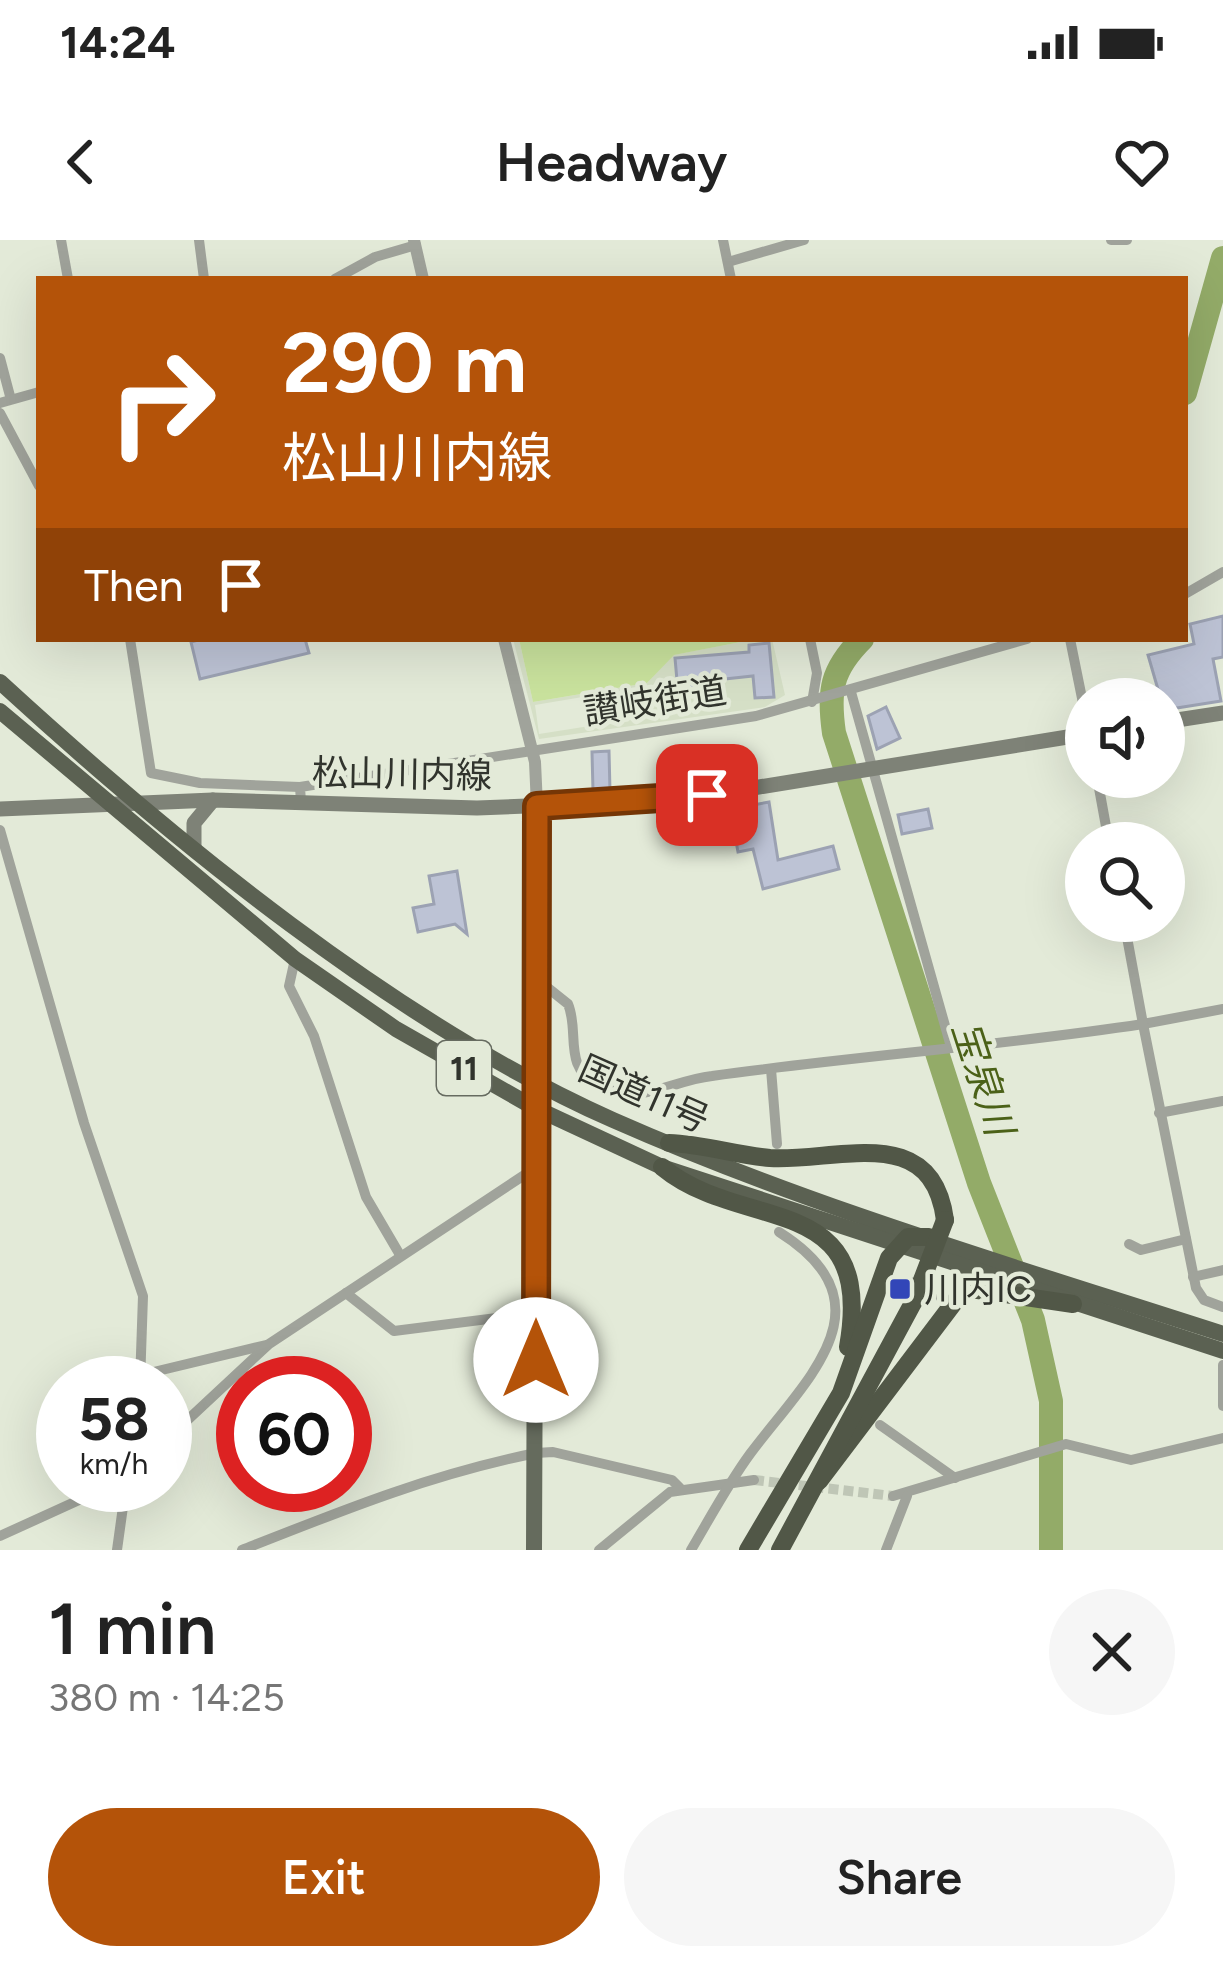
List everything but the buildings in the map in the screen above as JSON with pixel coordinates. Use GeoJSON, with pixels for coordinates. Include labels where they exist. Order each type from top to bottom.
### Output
{"type":"FeatureCollection","features":[{"type":"Feature","properties":{"kind":"highway","name":"国道11号"},"geometry":{"type":"LineString","coordinates":[[0,682],[134,802],[408,1004],[534,1080],[669,1143],[1001,1262],[1223,1334]]}},
{"type":"Feature","properties":{"kind":"highway","name":"国道11号"},"geometry":{"type":"LineString","coordinates":[[0,711],[296,959],[396,1029],[533,1107],[662,1167],[897,1245],[1012,1289]]}},
{"type":"Feature","properties":{"kind":"highway"},"geometry":{"type":"LineString","coordinates":[[669,1143],[770,1158],[862,1152],[902,1156],[933,1179],[945,1220],[914,1301],[780,1550]]}},
{"type":"Feature","properties":{"kind":"highway"},"geometry":{"type":"LineString","coordinates":[[662,1167],[679,1181],[792,1221],[840,1255],[855,1292],[841,1393]]}},
{"type":"Feature","properties":{"kind":"highway"},"geometry":{"type":"LineString","coordinates":[[748,1550],[841,1393],[897,1245],[908,1237],[929,1237]]}},
{"type":"Feature","properties":{"kind":"highway"},"geometry":{"type":"LineString","coordinates":[[820,1481],[860,1434],[944,1313],[970,1289],[1012,1289],[1073,1304],[1223,1352]]}},
{"type":"Feature","properties":{"kind":"main road"},"geometry":{"type":"LineString","coordinates":[[1185,719],[1223,713]]}},
{"type":"Feature","properties":{"kind":"main road","name":"松山川内線"},"geometry":{"type":"LineString","coordinates":[[0,809],[300,795],[537,806],[707,795],[1065,737]]}},
{"type":"Feature","properties":{"kind":"main road"},"geometry":{"type":"LineString","coordinates":[[194,846],[194,823],[213,800]]}},
{"type":"Feature","properties":{"kind":"main road"},"geometry":{"type":"LineString","coordinates":[[534,1550],[537,806]]}},
{"type":"Feature","properties":{"kind":"street"},"geometry":{"type":"LineString","coordinates":[[61,240],[67,276]]}},
{"type":"Feature","properties":{"kind":"street"},"geometry":{"type":"LineString","coordinates":[[199,240],[204,276]]}},
{"type":"Feature","properties":{"kind":"street"},"geometry":{"type":"LineString","coordinates":[[723,240],[730,276]]}},
{"type":"Feature","properties":{"kind":"street"},"geometry":{"type":"LineString","coordinates":[[728,262],[805,240]]}},
{"type":"Feature","properties":{"kind":"street"},"geometry":{"type":"LineString","coordinates":[[1111,240],[1127,240]]}},
{"type":"Feature","properties":{"kind":"street"},"geometry":{"type":"LineString","coordinates":[[340,276],[415,243],[422,276]]}},
{"type":"Feature","properties":{"kind":"street"},"geometry":{"type":"LineString","coordinates":[[0,358],[5,399],[36,393]]}},
{"type":"Feature","properties":{"kind":"street"},"geometry":{"type":"LineString","coordinates":[[0,413],[36,479]]}},
{"type":"Feature","properties":{"kind":"street"},"geometry":{"type":"LineString","coordinates":[[1188,592],[1223,572]]}},
{"type":"Feature","properties":{"kind":"street","name":"讃岐街道"},"geometry":{"type":"LineString","coordinates":[[130,642],[151,773],[300,795],[530,749],[756,716],[1017,642]]}},
{"type":"Feature","properties":{"kind":"street"},"geometry":{"type":"LineString","coordinates":[[505,642],[530,749],[537,806]]}},
{"type":"Feature","properties":{"kind":"street"},"geometry":{"type":"LineString","coordinates":[[811,642],[815,701]]}},
{"type":"Feature","properties":{"kind":"street"},"geometry":{"type":"LineString","coordinates":[[1071,642],[1078,678]]}},
{"type":"Feature","properties":{"kind":"street"},"geometry":{"type":"LineString","coordinates":[[849,692],[867,770],[949,1047]]}},
{"type":"Feature","properties":{"kind":"street"},"geometry":{"type":"LineString","coordinates":[[0,830],[84,1123],[143,1296],[141,1356]]}},
{"type":"Feature","properties":{"kind":"street"},"geometry":{"type":"LineString","coordinates":[[1128,942],[1193,1277],[1199,1296],[1223,1307]]}},
{"type":"Feature","properties":{"kind":"street"},"geometry":{"type":"LineString","coordinates":[[296,959],[290,986],[314,1036],[366,1197],[400,1255]]}},
{"type":"Feature","properties":{"kind":"street"},"geometry":{"type":"LineString","coordinates":[[536,988],[548,988],[568,1004],[572,1048],[584,1074],[626,1096],[649,1095],[691,1079],[1143,1024],[1223,1009]]}},
{"type":"Feature","properties":{"kind":"street"},"geometry":{"type":"LineString","coordinates":[[771,1069],[777,1144]]}},
{"type":"Feature","properties":{"kind":"street"},"geometry":{"type":"LineString","coordinates":[[1159,1113],[1223,1101]]}},
{"type":"Feature","properties":{"kind":"street"},"geometry":{"type":"LineString","coordinates":[[192,1416],[269,1344],[536,1168]]}},
{"type":"Feature","properties":{"kind":"street"},"geometry":{"type":"LineString","coordinates":[[691,1550],[731,1482],[806,1388],[827,1346],[836,1294],[821,1266],[779,1232]]}},
{"type":"Feature","properties":{"kind":"street"},"geometry":{"type":"LineString","coordinates":[[1130,1244],[1141,1250],[1186,1239]]}},
{"type":"Feature","properties":{"kind":"street"},"geometry":{"type":"LineString","coordinates":[[1193,1277],[1223,1270]]}},
{"type":"Feature","properties":{"kind":"street"},"geometry":{"type":"LineString","coordinates":[[346,1293],[394,1330],[535,1312]]}},
{"type":"Feature","properties":{"kind":"street"},"geometry":{"type":"LineString","coordinates":[[192,1365],[269,1344]]}},
{"type":"Feature","properties":{"kind":"street"},"geometry":{"type":"LineString","coordinates":[[1223,1365],[1223,1406]]}},
{"type":"Feature","properties":{"kind":"street"},"geometry":{"type":"LineString","coordinates":[[806,1388],[820,1397]]}},
{"type":"Feature","properties":{"kind":"street"},"geometry":{"type":"LineString","coordinates":[[880,1425],[955,1478]]}},
{"type":"Feature","properties":{"kind":"street"},"geometry":{"type":"LineString","coordinates":[[892,1496],[907,1496],[1066,1444],[1131,1460],[1223,1438]]}},
{"type":"Feature","properties":{"kind":"street"},"geometry":{"type":"LineString","coordinates":[[242,1550],[269,1545],[319,1516],[432,1476],[536,1453],[553,1452],[672,1480],[680,1488]]}},
{"type":"Feature","properties":{"kind":"street"},"geometry":{"type":"LineString","coordinates":[[598,1550],[662,1496],[680,1488],[754,1480]]}},
{"type":"Feature","properties":{"kind":"street"},"geometry":{"type":"LineString","coordinates":[[886,1550],[907,1496]]}},
{"type":"Feature","properties":{"kind":"street"},"geometry":{"type":"LineString","coordinates":[[0,1536],[53,1512]]}},
{"type":"Feature","properties":{"kind":"street"},"geometry":{"type":"LineString","coordinates":[[117,1550],[122,1512]]}},
{"type":"Feature","properties":{"kind":"lane"},"geometry":{"type":"LineString","coordinates":[[875,1295],[895,1280],[928,1280],[938,1290],[944,1313]]}},
{"type":"Feature","properties":{"kind":"shaded area"},"geometry":{"type":"Polygon","coordinates":[[[514,642],[520,642],[533,702],[647,683],[673,655],[740,642],[773,642],[785,695],[765,707],[539,739],[514,642]],[[769,643],[749,645],[749,652],[679,692],[706,689],[706,681],[753,676],[774,696],[769,643]],[[648,686],[535,705],[539,734],[653,716],[648,686]]]}},
{"type":"Feature","properties":{"kind":"green space"},"geometry":{"type":"Polygon","coordinates":[[[520,642],[741,642],[674,655],[647,683],[533,702],[520,642]]]}},
{"type":"Feature","properties":{"kind":"waterway","name":"宝泉川"},"geometry":{"type":"LineString","coordinates":[[1188,382],[1223,258]]}},
{"type":"Feature","properties":{"kind":"waterway","name":"宝泉川"},"geometry":{"type":"LineString","coordinates":[[860,642],[834,682],[834,733],[979,1183],[1033,1320],[1051,1401],[1051,1550]]}},
{"type":"Feature","properties":{"kind":"tunnel"},"geometry":{"type":"LineString","coordinates":[[754,1480],[893,1496]]}},
{"type":"Feature","properties":{"kind":"place","name":"川内IC"},"geometry":{"type":"Point","coordinates":[900,1289]}},
{"type":"Feature","properties":{"kind":"route"},"geometry":{"type":"LineString","coordinates":[[536,1360],[537,806],[707,795]]}}]}
